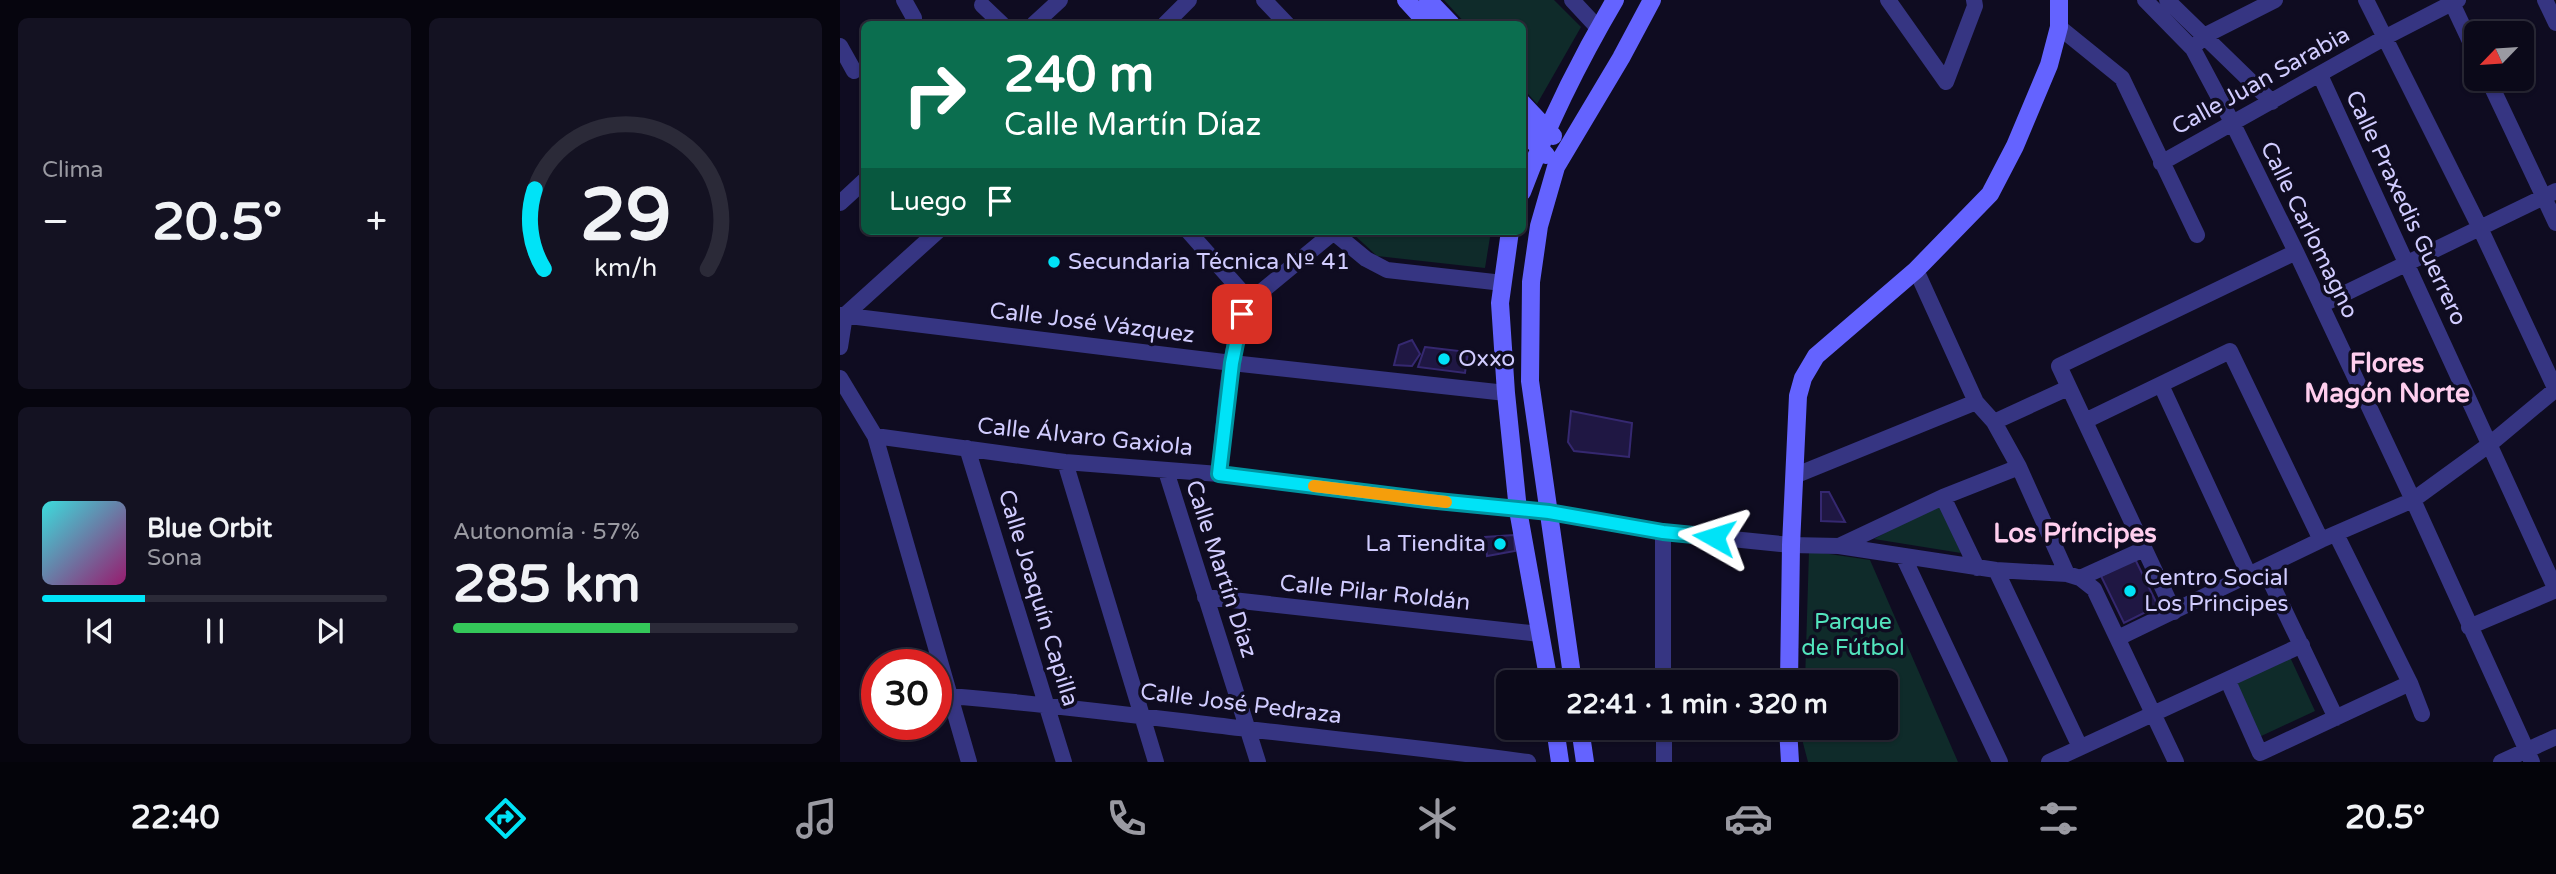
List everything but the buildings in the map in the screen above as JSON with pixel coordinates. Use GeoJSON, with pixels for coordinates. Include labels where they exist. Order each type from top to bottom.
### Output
{"type":"FeatureCollection","features":[{"type":"Feature","properties":{"kind":"main road"},"geometry":{"type":"LineString","coordinates":[[1406,0],[1425,21]]}},
{"type":"Feature","properties":{"kind":"main road"},"geometry":{"type":"LineString","coordinates":[[1428,0],[1448,21]]}},
{"type":"Feature","properties":{"kind":"main road"},"geometry":{"type":"LineString","coordinates":[[1526,181],[1547,130],[1615,0]]}},
{"type":"Feature","properties":{"kind":"main road"},"geometry":{"type":"LineString","coordinates":[[1571,670],[1530,381],[1531,282],[1539,226],[1556,167],[1621,58],[1651,0]]}},
{"type":"Feature","properties":{"kind":"main road"},"geometry":{"type":"LineString","coordinates":[[1789,670],[1794,476],[1798,396],[1802,378],[1816,356],[1916,270],[1990,194],[2015,146],[2049,65],[2059,27],[2059,0]]}},
{"type":"Feature","properties":{"kind":"main road"},"geometry":{"type":"LineString","coordinates":[[1526,107],[1565,149]]}},
{"type":"Feature","properties":{"kind":"main road"},"geometry":{"type":"LineString","coordinates":[[1526,133],[1556,167]]}},
{"type":"Feature","properties":{"kind":"main road"},"geometry":{"type":"LineString","coordinates":[[1509,235],[1500,303],[1506,393],[1518,510],[1547,670]]}},
{"type":"Feature","properties":{"kind":"main road"},"geometry":{"type":"LineString","coordinates":[[1557,740],[1560,762]]}},
{"type":"Feature","properties":{"kind":"main road"},"geometry":{"type":"LineString","coordinates":[[1582,740],[1585,762]]}},
{"type":"Feature","properties":{"kind":"main road"},"geometry":{"type":"LineString","coordinates":[[1789,740],[1790,762]]}},
{"type":"Feature","properties":{"kind":"street"},"geometry":{"type":"LineString","coordinates":[[904,0],[914,18]]}},
{"type":"Feature","properties":{"kind":"street"},"geometry":{"type":"LineString","coordinates":[[1037,21],[1060,0]]}},
{"type":"Feature","properties":{"kind":"street"},"geometry":{"type":"LineString","coordinates":[[1168,21],[1189,0]]}},
{"type":"Feature","properties":{"kind":"street"},"geometry":{"type":"LineString","coordinates":[[1264,0],[1284,21]]}},
{"type":"Feature","properties":{"kind":"street"},"geometry":{"type":"LineString","coordinates":[[1572,0],[1598,28]]}},
{"type":"Feature","properties":{"kind":"street"},"geometry":{"type":"LineString","coordinates":[[1888,0],[1946,82],[1975,6],[1974,0]]}},
{"type":"Feature","properties":{"kind":"street","name":"Calle Carlomagno"},"geometry":{"type":"LineString","coordinates":[[2145,0],[2193,50],[2232,124],[2296,252],[2413,500],[2529,756]]}},
{"type":"Feature","properties":{"kind":"street"},"geometry":{"type":"LineString","coordinates":[[2167,0],[2272,102]]}},
{"type":"Feature","properties":{"kind":"street"},"geometry":{"type":"LineString","coordinates":[[2193,50],[2204,36],[2276,0]]}},
{"type":"Feature","properties":{"kind":"street"},"geometry":{"type":"LineString","coordinates":[[2119,638],[2329,537],[2413,500],[2490,444],[2556,390],[2480,229],[2366,0]]}},
{"type":"Feature","properties":{"kind":"street"},"geometry":{"type":"LineString","coordinates":[[2545,0],[2556,23]]}},
{"type":"Feature","properties":{"kind":"street"},"geometry":{"type":"LineString","coordinates":[[2455,1],[2464,24]]}},
{"type":"Feature","properties":{"kind":"street","name":"Calle Juan Sarabia"},"geometry":{"type":"LineString","coordinates":[[2161,163],[2455,1]]}},
{"type":"Feature","properties":{"kind":"street"},"geometry":{"type":"LineString","coordinates":[[982,5],[999,21]]}},
{"type":"Feature","properties":{"kind":"street"},"geometry":{"type":"LineString","coordinates":[[2059,27],[2122,78],[2197,235]]}},
{"type":"Feature","properties":{"kind":"street"},"geometry":{"type":"LineString","coordinates":[[840,46],[854,71]]}},
{"type":"Feature","properties":{"kind":"street","name":"Calle Praxedis Guerrero"},"geometry":{"type":"LineString","coordinates":[[2319,75],[2556,590]]}},
{"type":"Feature","properties":{"kind":"street"},"geometry":{"type":"LineString","coordinates":[[2494,91],[2550,194],[2556,222]]}},
{"type":"Feature","properties":{"kind":"street"},"geometry":{"type":"LineString","coordinates":[[840,203],[861,184]]}},
{"type":"Feature","properties":{"kind":"street"},"geometry":{"type":"LineString","coordinates":[[2321,305],[2550,194]]}},
{"type":"Feature","properties":{"kind":"street"},"geometry":{"type":"LineString","coordinates":[[840,347],[842,315],[933,235]]}},
{"type":"Feature","properties":{"kind":"street"},"geometry":{"type":"LineString","coordinates":[[1192,235],[1251,301]]}},
{"type":"Feature","properties":{"kind":"street","name":"Calle Martín Díaz"},"geometry":{"type":"LineString","coordinates":[[1219,474],[1232,363],[1242,314],[1251,301],[1329,235]]}},
{"type":"Feature","properties":{"kind":"street"},"geometry":{"type":"LineString","coordinates":[[1339,235],[1366,258],[1387,270],[1503,283]]}},
{"type":"Feature","properties":{"kind":"street"},"geometry":{"type":"LineString","coordinates":[[2174,612],[2059,366],[2296,252]]}},
{"type":"Feature","properties":{"kind":"street"},"geometry":{"type":"LineString","coordinates":[[1916,270],[1976,402],[1994,422],[2073,576],[2094,589],[2176,762]]}},
{"type":"Feature","properties":{"kind":"street","name":"Calle José Vázquez"},"geometry":{"type":"LineString","coordinates":[[842,315],[1232,363],[1506,393]]}},
{"type":"Feature","properties":{"kind":"street"},"geometry":{"type":"LineString","coordinates":[[2085,421],[2230,351],[2410,683],[2422,714]]}},
{"type":"Feature","properties":{"kind":"street"},"geometry":{"type":"LineString","coordinates":[[840,378],[874,436],[935,649]]}},
{"type":"Feature","properties":{"kind":"street"},"geometry":{"type":"LineString","coordinates":[[2161,385],[2257,571],[2302,645],[2336,718]]}},
{"type":"Feature","properties":{"kind":"street"},"geometry":{"type":"LineString","coordinates":[[1994,422],[2068,388]]}},
{"type":"Feature","properties":{"kind":"street"},"geometry":{"type":"LineString","coordinates":[[1794,476],[1976,402]]}},
{"type":"Feature","properties":{"kind":"street","name":"Calle Álvaro Gaxiola"},"geometry":{"type":"LineString","coordinates":[[874,436],[1065,462],[1219,474],[1549,512],[1663,532],[1791,545],[1839,546],[1977,568],[2073,576]]}},
{"type":"Feature","properties":{"kind":"street","name":"Calle Joaquín Capilla"},"geometry":{"type":"LineString","coordinates":[[967,448],[1064,762]]}},
{"type":"Feature","properties":{"kind":"street"},"geometry":{"type":"LineString","coordinates":[[1065,462],[1156,762]]}},
{"type":"Feature","properties":{"kind":"street"},"geometry":{"type":"LineString","coordinates":[[1839,546],[1943,496],[2019,467]]}},
{"type":"Feature","properties":{"kind":"street","name":"Calle Martín Díaz"},"geometry":{"type":"LineString","coordinates":[[1166,471],[1258,762]]}},
{"type":"Feature","properties":{"kind":"street"},"geometry":{"type":"LineString","coordinates":[[1943,496],[1977,568]]}},
{"type":"Feature","properties":{"kind":"street"},"geometry":{"type":"LineString","coordinates":[[1663,532],[1663,670]]}},
{"type":"Feature","properties":{"kind":"street"},"geometry":{"type":"LineString","coordinates":[[2073,576],[2144,549]]}},
{"type":"Feature","properties":{"kind":"street"},"geometry":{"type":"LineString","coordinates":[[1903,556],[2000,762]]}},
{"type":"Feature","properties":{"kind":"street"},"geometry":{"type":"LineString","coordinates":[[1996,570],[2080,747]]}},
{"type":"Feature","properties":{"kind":"street"},"geometry":{"type":"LineString","coordinates":[[2469,627],[2556,590]]}},
{"type":"Feature","properties":{"kind":"street","name":"Calle Pilar Roldán"},"geometry":{"type":"LineString","coordinates":[[1205,597],[1540,634]]}},
{"type":"Feature","properties":{"kind":"street"},"geometry":{"type":"LineString","coordinates":[[2049,762],[2302,645]]}},
{"type":"Feature","properties":{"kind":"street"},"geometry":{"type":"LineString","coordinates":[[2228,681],[2260,753],[2410,683]]}},
{"type":"Feature","properties":{"kind":"street","name":"Calle José Pedraza"},"geometry":{"type":"LineString","coordinates":[[952,696],[1047,704],[1434,755],[1528,762]]}},
{"type":"Feature","properties":{"kind":"street"},"geometry":{"type":"LineString","coordinates":[[952,706],[969,762]]}},
{"type":"Feature","properties":{"kind":"street"},"geometry":{"type":"LineString","coordinates":[[2501,762],[2529,756],[2556,737]]}},
{"type":"Feature","properties":{"kind":"street"},"geometry":{"type":"LineString","coordinates":[[1664,740],[1664,762]]}},
{"type":"Feature","properties":{"kind":"green space"},"geometry":{"type":"Polygon","coordinates":[[[1444,0],[1554,0],[1581,27],[1537,104],[1526,91],[1526,21],[1463,21],[1444,0]]]}},
{"type":"Feature","properties":{"kind":"green space"},"geometry":{"type":"Polygon","coordinates":[[[1354,235],[1490,235],[1485,268],[1377,256],[1354,235]]]}},
{"type":"Feature","properties":{"kind":"green space"},"geometry":{"type":"Polygon","coordinates":[[[1939,503],[1961,553],[1874,539],[1939,503]]]}},
{"type":"Feature","properties":{"kind":"green space","name":"Parque de Fútbol"},"geometry":{"type":"Polygon","coordinates":[[[1809,551],[1870,560],[1958,762],[1808,762],[1803,740],[1898,740],[1898,670],[1805,670],[1809,551]]]}},
{"type":"Feature","properties":{"kind":"green space"},"geometry":{"type":"Polygon","coordinates":[[[2289,655],[2315,711],[2257,738],[2231,682],[2289,655]]]}},
{"type":"Feature","properties":{"kind":"slow traffic"},"geometry":{"type":"LineString","coordinates":[[1314,486],[1446,502]]}},
{"type":"Feature","properties":{"kind":"place","name":"Secundaria Técnica Nº 41"},"geometry":{"type":"Point","coordinates":[1054,262]}},
{"type":"Feature","properties":{"kind":"place","name":"Oxxo"},"geometry":{"type":"Point","coordinates":[1444,359]}},
{"type":"Feature","properties":{"kind":"place","name":"La Tiendita"},"geometry":{"type":"Point","coordinates":[1500,544]}},
{"type":"Feature","properties":{"kind":"place","name":"Centro Social Los Principes"},"geometry":{"type":"Point","coordinates":[2130,591]}},
{"type":"Feature","properties":{"kind":"district","name":"Flores Magón Norte"},"geometry":{"type":"Point","coordinates":[2387,378]}},
{"type":"Feature","properties":{"kind":"district","name":"Los Príncipes"},"geometry":{"type":"Point","coordinates":[2075,533]}},
{"type":"Feature","properties":{"kind":"route"},"geometry":{"type":"LineString","coordinates":[[1242,314],[1232,363],[1219,474],[1549,512],[1663,532],[1714,537]]}}]}
